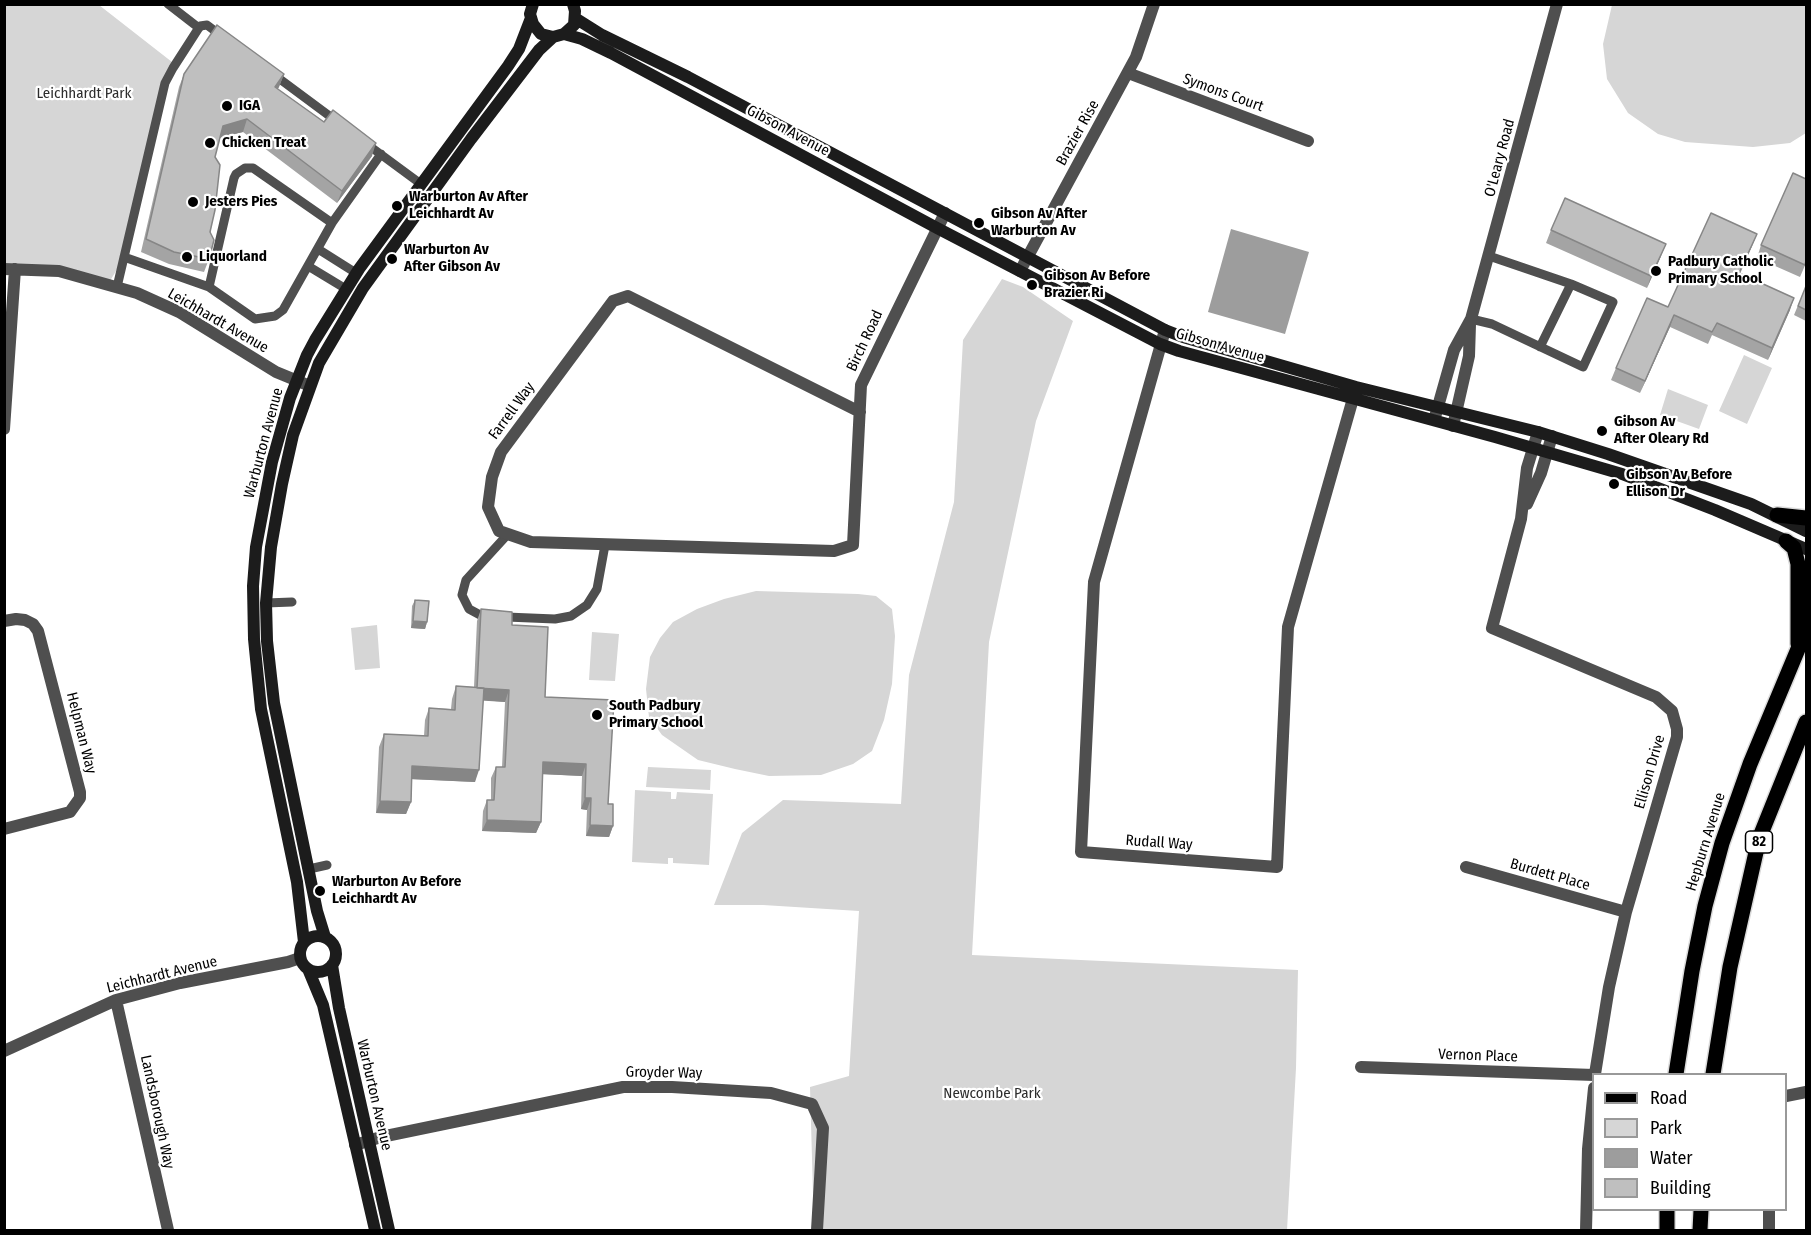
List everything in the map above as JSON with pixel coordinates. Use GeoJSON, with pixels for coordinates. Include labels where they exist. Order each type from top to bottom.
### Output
{"type":"FeatureCollection","features":[{"type":"Feature","properties":{"kind":"main road"},"geometry":{"type":"LineString","coordinates":[[573,4],[576,18]]}},
{"type":"Feature","properties":{"kind":"main road"},"geometry":{"type":"LineString","coordinates":[[530,10],[536,30],[541,34],[559,36]]}},
{"type":"Feature","properties":{"kind":"main road","name":"Warburton Avenue"},"geometry":{"type":"LineString","coordinates":[[304,942],[297,882],[261,709],[254,639],[256,547],[265,495],[283,422],[311,347],[356,273],[508,66],[519,48],[530,10]]}},
{"type":"Feature","properties":{"kind":"main road","name":"Warburton Avenue"},"geometry":{"type":"LineString","coordinates":[[325,937],[317,911],[274,703],[267,641],[266,603],[271,547],[293,435],[319,363],[363,288],[539,50],[574,25],[576,18]]}},
{"type":"Feature","properties":{"kind":"main road","name":"Gibson Avenue"},"geometry":{"type":"LineString","coordinates":[[576,18],[602,35],[688,77],[1165,330],[1356,387],[1552,436],[1687,480],[1777,515],[1806,531]]}},
{"type":"Feature","properties":{"kind":"main road","name":"Gibson Avenue"},"geometry":{"type":"LineString","coordinates":[[559,36],[582,39],[611,53],[1020,272],[1160,344],[1533,448],[1649,484],[1806,549]]}},
{"type":"Feature","properties":{"kind":"main road"},"geometry":{"type":"LineString","coordinates":[[1777,515],[1806,518]]}},
{"type":"Feature","properties":{"kind":"main road"},"geometry":{"type":"LineString","coordinates":[[1786,541],[1794,548],[1798,564],[1797,650]]}},
{"type":"Feature","properties":{"kind":"main road","name":"Hepburn Avenue"},"geometry":{"type":"LineString","coordinates":[[1676,1073],[1692,971],[1705,906],[1722,843],[1750,764],[1806,630]]}},
{"type":"Feature","properties":{"kind":"main road","name":"82"},"geometry":{"type":"LineString","coordinates":[[1713,1073],[1730,967],[1759,839],[1806,722]]}},
{"type":"Feature","properties":{"kind":"main road"},"geometry":{"type":"LineString","coordinates":[[314,936],[325,937],[335,949],[336,954],[332,965],[324,971],[308,969],[300,958],[301,946],[304,942],[314,936]]}},
{"type":"Feature","properties":{"kind":"main road","name":"Warburton Avenue"},"geometry":{"type":"LineString","coordinates":[[332,965],[339,1008],[389,1230]]}},
{"type":"Feature","properties":{"kind":"main road","name":"Warburton Avenue"},"geometry":{"type":"LineString","coordinates":[[308,969],[323,1005],[375,1230]]}},
{"type":"Feature","properties":{"kind":"main road"},"geometry":{"type":"LineString","coordinates":[[1667,1211],[1667,1230]]}},
{"type":"Feature","properties":{"kind":"main road"},"geometry":{"type":"LineString","coordinates":[[1700,1230],[1701,1211]]}},
{"type":"Feature","properties":{"kind":"street","name":"Brazier Rise"},"geometry":{"type":"LineString","coordinates":[[1020,272],[1128,74],[1154,4]]}},
{"type":"Feature","properties":{"kind":"street","name":"O'Leary Road"},"geometry":{"type":"LineString","coordinates":[[1453,426],[1469,356],[1471,320],[1557,4]]}},
{"type":"Feature","properties":{"kind":"street","name":"Symons Court"},"geometry":{"type":"LineString","coordinates":[[1128,74],[1308,141]]}},
{"type":"Feature","properties":{"kind":"street","name":"Birch Road"},"geometry":{"type":"LineString","coordinates":[[605,544],[834,551],[853,545],[861,385],[945,213]]}},
{"type":"Feature","properties":{"kind":"street","name":"Leichhardt Avenue"},"geometry":{"type":"LineString","coordinates":[[10,269],[58,270],[137,293],[179,312],[276,372],[310,386]]}},
{"type":"Feature","properties":{"kind":"street"},"geometry":{"type":"LineString","coordinates":[[4,429],[10,269]]}},
{"type":"Feature","properties":{"kind":"street","name":"Farrell Way"},"geometry":{"type":"LineString","coordinates":[[508,534],[499,531],[488,507],[492,477],[501,452],[613,301],[628,296],[860,412]]}},
{"type":"Feature","properties":{"kind":"street","name":"O'Leary Road"},"geometry":{"type":"LineString","coordinates":[[1434,421],[1454,350],[1471,320]]}},
{"type":"Feature","properties":{"kind":"street","name":"Rudall Way"},"geometry":{"type":"LineString","coordinates":[[1165,330],[1094,582],[1082,852],[1277,867],[1288,627],[1356,387]]}},
{"type":"Feature","properties":{"kind":"street","name":"Ellison Drive"},"geometry":{"type":"LineString","coordinates":[[1538,432],[1527,468],[1521,519],[1492,628],[1656,697],[1666,705],[1675,719],[1677,737],[1626,912],[1609,987],[1594,1073]]}},
{"type":"Feature","properties":{"kind":"street","name":"Ellison Drive"},"geometry":{"type":"LineString","coordinates":[[1521,519],[1541,473],[1552,436]]}},
{"type":"Feature","properties":{"kind":"street"},"geometry":{"type":"LineString","coordinates":[[508,534],[531,542],[605,544]]}},
{"type":"Feature","properties":{"kind":"street","name":"Helpman Way"},"geometry":{"type":"LineString","coordinates":[[4,621],[26,620],[38,631],[79,784],[80,798],[76,806],[63,815],[4,829]]}},
{"type":"Feature","properties":{"kind":"street","name":"Burdett Place"},"geometry":{"type":"LineString","coordinates":[[1466,867],[1626,912]]}},
{"type":"Feature","properties":{"kind":"street","name":"Leichhardt Avenue"},"geometry":{"type":"LineString","coordinates":[[4,1051],[116,1000],[300,958]]}},
{"type":"Feature","properties":{"kind":"street","name":"Landsborough Way"},"geometry":{"type":"LineString","coordinates":[[116,1000],[168,1230]]}},
{"type":"Feature","properties":{"kind":"street","name":"Vernon Place"},"geometry":{"type":"LineString","coordinates":[[1361,1067],[1592,1075]]}},
{"type":"Feature","properties":{"kind":"street","name":"Groyder Way"},"geometry":{"type":"LineString","coordinates":[[355,1145],[623,1087],[672,1087],[771,1093],[812,1104],[823,1128],[817,1230]]}},
{"type":"Feature","properties":{"kind":"street"},"geometry":{"type":"LineString","coordinates":[[1787,1096],[1806,1092]]}},
{"type":"Feature","properties":{"kind":"street"},"geometry":{"type":"LineString","coordinates":[[1586,1230],[1592,1100]]}},
{"type":"Feature","properties":{"kind":"street"},"geometry":{"type":"LineString","coordinates":[[1769,1211],[1769,1230]]}},
{"type":"Feature","properties":{"kind":"lane"},"geometry":{"type":"LineString","coordinates":[[168,4],[199,28]]}},
{"type":"Feature","properties":{"kind":"lane"},"geometry":{"type":"LineString","coordinates":[[117,287],[162,93],[173,68],[203,25],[207,25],[229,41]]}},
{"type":"Feature","properties":{"kind":"lane"},"geometry":{"type":"LineString","coordinates":[[267,69],[343,126]]}},
{"type":"Feature","properties":{"kind":"lane"},"geometry":{"type":"LineString","coordinates":[[353,133],[421,184]]}},
{"type":"Feature","properties":{"kind":"lane"},"geometry":{"type":"LineString","coordinates":[[124,257],[210,286],[252,317],[260,319],[280,313],[332,223],[381,154]]}},
{"type":"Feature","properties":{"kind":"lane"},"geometry":{"type":"LineString","coordinates":[[210,286],[234,178],[245,168],[253,168],[332,223]]}},
{"type":"Feature","properties":{"kind":"lane"},"geometry":{"type":"LineString","coordinates":[[318,249],[356,273]]}},
{"type":"Feature","properties":{"kind":"lane"},"geometry":{"type":"LineString","coordinates":[[1471,320],[1492,324],[1583,367],[1613,302],[1571,284],[1489,256]]}},
{"type":"Feature","properties":{"kind":"lane"},"geometry":{"type":"LineString","coordinates":[[308,266],[346,289]]}},
{"type":"Feature","properties":{"kind":"lane"},"geometry":{"type":"LineString","coordinates":[[1540,347],[1571,284]]}},
{"type":"Feature","properties":{"kind":"lane"},"geometry":{"type":"LineString","coordinates":[[508,534],[466,580],[462,595],[470,609],[482,616],[555,619],[571,616],[586,605],[597,589],[605,544]]}},
{"type":"Feature","properties":{"kind":"lane"},"geometry":{"type":"LineString","coordinates":[[266,603],[292,602]]}},
{"type":"Feature","properties":{"kind":"lane"},"geometry":{"type":"LineString","coordinates":[[309,869],[327,866]]}},
{"type":"Feature","properties":{"kind":"green space","name":"Leichhardt Park"},"geometry":{"type":"Polygon","coordinates":[[[5,5],[99,5],[172,62],[126,255],[108,284],[59,271],[5,269],[5,5]]]}},
{"type":"Feature","properties":{"kind":"green space"},"geometry":{"type":"Polygon","coordinates":[[[1612,5],[1806,5],[1806,133],[1790,143],[1753,147],[1685,142],[1658,134],[1628,113],[1607,79],[1603,44],[1612,5]]]}},
{"type":"Feature","properties":{"kind":"green space","name":"Newcombe Park"},"geometry":{"type":"Polygon","coordinates":[[[1002,279],[1023,287],[1073,321],[1036,421],[989,642],[972,955],[1298,970],[1296,1068],[1287,1230],[814,1230],[810,1087],[849,1076],[859,911],[763,905],[714,905],[742,833],[783,800],[901,804],[909,675],[954,502],[963,340],[1002,279]]]}},
{"type":"Feature","properties":{"kind":"green space"},"geometry":{"type":"Polygon","coordinates":[[[1744,355],[1772,368],[1747,424],[1719,411],[1744,355]]]}},
{"type":"Feature","properties":{"kind":"green space"},"geometry":{"type":"Polygon","coordinates":[[[1668,389],[1708,405],[1699,429],[1660,415],[1668,389]]]}},
{"type":"Feature","properties":{"kind":"green space"},"geometry":{"type":"Polygon","coordinates":[[[756,591],[876,596],[892,609],[895,636],[892,684],[884,720],[872,751],[853,764],[821,775],[769,776],[735,769],[698,760],[662,735],[649,717],[646,689],[650,657],[660,638],[673,622],[697,609],[756,591]]]}},
{"type":"Feature","properties":{"kind":"green space"},"geometry":{"type":"Polygon","coordinates":[[[377,625],[380,668],[355,670],[351,628],[377,625]]]}},
{"type":"Feature","properties":{"kind":"green space"},"geometry":{"type":"Polygon","coordinates":[[[592,632],[619,634],[615,681],[589,680],[592,632]]]}},
{"type":"Feature","properties":{"kind":"green space"},"geometry":{"type":"Polygon","coordinates":[[[648,767],[711,770],[710,790],[646,787],[648,767]]]}},
{"type":"Feature","properties":{"kind":"green space"},"geometry":{"type":"Polygon","coordinates":[[[635,790],[671,792],[671,799],[676,799],[677,792],[713,794],[709,865],[673,863],[673,858],[668,858],[668,864],[632,862],[635,790]]]}},
{"type":"Feature","properties":{"kind":"water"},"geometry":{"type":"Polygon","coordinates":[[[1231,229],[1309,252],[1285,334],[1208,312],[1231,229]]]}},
{"type":"Feature","properties":{"kind":"building"},"geometry":{"type":"Polygon","coordinates":[[[217,25],[284,74],[275,87],[324,122],[333,110],[376,143],[342,191],[247,119],[223,126],[215,157],[220,165],[210,232],[214,240],[209,259],[174,252],[146,239],[184,74],[217,25]]]}},
{"type":"Feature","properties":{"kind":"building"},"geometry":{"type":"Polygon","coordinates":[[[1793,173],[1806,179],[1805,265],[1761,245],[1793,173]]]}},
{"type":"Feature","properties":{"kind":"building"},"geometry":{"type":"Polygon","coordinates":[[[1565,198],[1666,244],[1651,276],[1551,230],[1565,198]]]}},
{"type":"Feature","properties":{"kind":"building"},"geometry":{"type":"Polygon","coordinates":[[[1711,213],[1757,234],[1739,273],[1794,298],[1772,348],[1717,323],[1712,332],[1674,315],[1645,381],[1616,368],[1647,298],[1668,307],[1711,213]]]}},
{"type":"Feature","properties":{"kind":"building"},"geometry":{"type":"Polygon","coordinates":[[[1806,286],[1806,310],[1798,306],[1806,286]]]}},
{"type":"Feature","properties":{"kind":"building"},"geometry":{"type":"Polygon","coordinates":[[[415,600],[429,601],[427,622],[413,621],[415,600]]]}},
{"type":"Feature","properties":{"kind":"building"},"geometry":{"type":"Polygon","coordinates":[[[481,609],[512,612],[512,625],[548,627],[545,697],[614,700],[608,804],[613,804],[613,826],[590,825],[591,798],[585,798],[586,764],[543,762],[541,822],[487,820],[487,800],[494,800],[496,767],[505,767],[509,690],[477,688],[481,609]]]}},
{"type":"Feature","properties":{"kind":"building"},"geometry":{"type":"Polygon","coordinates":[[[456,686],[484,688],[479,770],[412,766],[411,802],[380,801],[384,734],[428,736],[429,708],[455,710],[456,686]]]}},
{"type":"Feature","properties":{"kind":"place","name":"IGA"},"geometry":{"type":"Point","coordinates":[227,106]}},
{"type":"Feature","properties":{"kind":"place","name":"Chicken Treat"},"geometry":{"type":"Point","coordinates":[210,143]}},
{"type":"Feature","properties":{"kind":"place","name":"Jesters Pies"},"geometry":{"type":"Point","coordinates":[193,202]}},
{"type":"Feature","properties":{"kind":"place","name":"Warburton Av After Leichhardt Av"},"geometry":{"type":"Point","coordinates":[397,206]}},
{"type":"Feature","properties":{"kind":"place","name":"Gibson Av After Warburton Av"},"geometry":{"type":"Point","coordinates":[979,223]}},
{"type":"Feature","properties":{"kind":"place","name":"Liquorland"},"geometry":{"type":"Point","coordinates":[187,257]}},
{"type":"Feature","properties":{"kind":"place","name":"Warburton Av After Gibson Av"},"geometry":{"type":"Point","coordinates":[392,259]}},
{"type":"Feature","properties":{"kind":"place","name":"Padbury Catholic Primary School"},"geometry":{"type":"Point","coordinates":[1656,271]}},
{"type":"Feature","properties":{"kind":"place","name":"Gibson Av Before Brazier Ri"},"geometry":{"type":"Point","coordinates":[1032,285]}},
{"type":"Feature","properties":{"kind":"place","name":"Gibson Av After Oleary Rd"},"geometry":{"type":"Point","coordinates":[1602,431]}},
{"type":"Feature","properties":{"kind":"place","name":"Gibson Av Before Ellison Dr"},"geometry":{"type":"Point","coordinates":[1614,484]}},
{"type":"Feature","properties":{"kind":"place","name":"South Padbury Primary School"},"geometry":{"type":"Point","coordinates":[597,715]}},
{"type":"Feature","properties":{"kind":"place","name":"Warburton Av Before Leichhardt Av"},"geometry":{"type":"Point","coordinates":[320,891]}}]}
